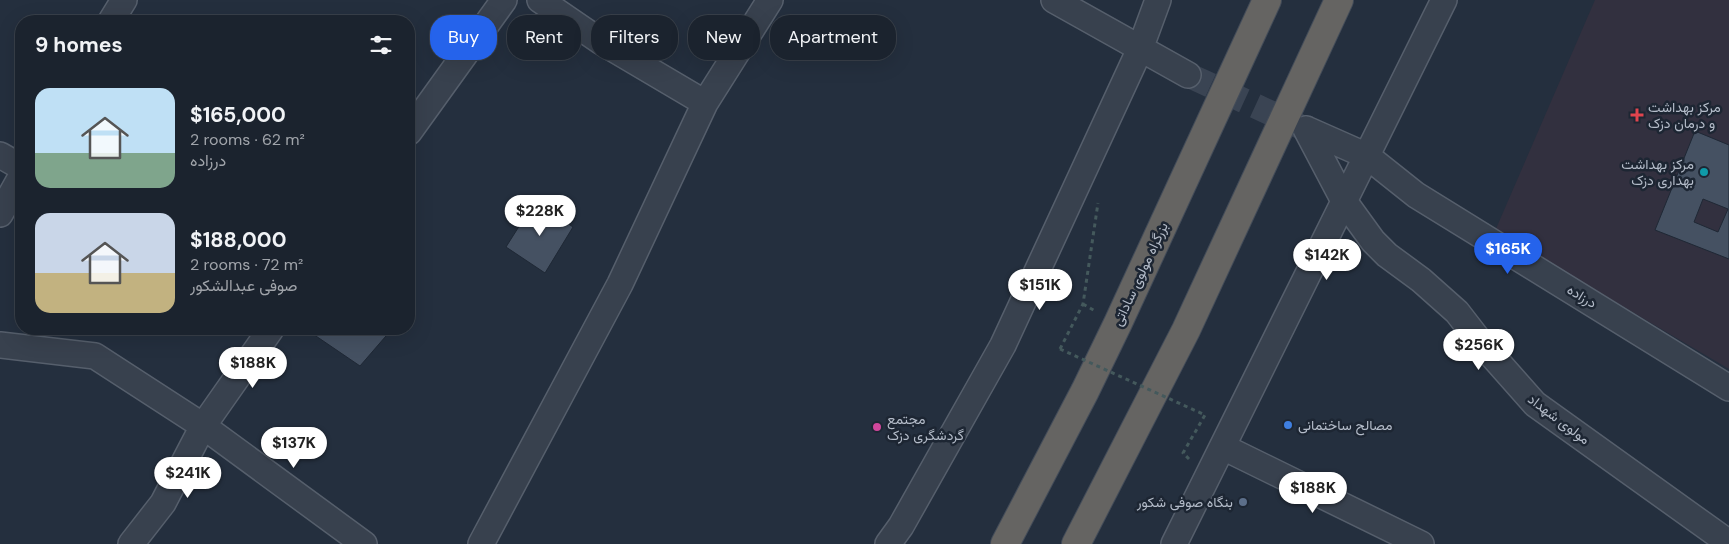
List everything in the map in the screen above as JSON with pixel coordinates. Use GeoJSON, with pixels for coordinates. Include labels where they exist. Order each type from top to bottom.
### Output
{"type":"FeatureCollection","features":[{"type":"Feature","properties":{"kind":"highway","name":"بزرگراه مولوی ساداتی"},"geometry":{"type":"LineString","coordinates":[[1005,544],[1118,323],[1267,0]]}},
{"type":"Feature","properties":{"kind":"highway"},"geometry":{"type":"LineString","coordinates":[[1076,544],[1186,330],[1339,0]]}},
{"type":"Feature","properties":{"kind":"street"},"geometry":{"type":"LineString","coordinates":[[115,15],[124,0]]}},
{"type":"Feature","properties":{"kind":"street"},"geometry":{"type":"LineString","coordinates":[[415,124],[504,0]]}},
{"type":"Feature","properties":{"kind":"street"},"geometry":{"type":"LineString","coordinates":[[540,0],[600,40],[704,103]]}},
{"type":"Feature","properties":{"kind":"street"},"geometry":{"type":"LineString","coordinates":[[481,544],[620,284],[704,103],[770,0]]}},
{"type":"Feature","properties":{"kind":"street"},"geometry":{"type":"LineString","coordinates":[[1054,0],[1188,75]]}},
{"type":"Feature","properties":{"kind":"street"},"geometry":{"type":"LineString","coordinates":[[888,544],[901,526],[1003,344],[1140,49],[1158,0]]}},
{"type":"Feature","properties":{"kind":"street"},"geometry":{"type":"LineString","coordinates":[[1174,544],[1444,0]]}},
{"type":"Feature","properties":{"kind":"street","name":"درزاده"},"geometry":{"type":"LineString","coordinates":[[1306,129],[1367,156],[1416,196],[1729,388]]}},
{"type":"Feature","properties":{"kind":"street","name":"مولوی شهداد"},"geometry":{"type":"LineString","coordinates":[[1306,129],[1344,201],[1373,241],[1387,255],[1421,280],[1457,312],[1534,404],[1729,542]]}},
{"type":"Feature","properties":{"kind":"street"},"geometry":{"type":"LineString","coordinates":[[0,155],[15,163]]}},
{"type":"Feature","properties":{"kind":"street"},"geometry":{"type":"LineString","coordinates":[[0,214],[15,188]]}},
{"type":"Feature","properties":{"kind":"street"},"geometry":{"type":"LineString","coordinates":[[131,544],[163,503],[203,426],[267,335]]}},
{"type":"Feature","properties":{"kind":"street"},"geometry":{"type":"LineString","coordinates":[[0,345],[95,356],[203,426],[364,544]]}},
{"type":"Feature","properties":{"kind":"street"},"geometry":{"type":"LineString","coordinates":[[1222,447],[1421,544]]}},
{"type":"Feature","properties":{"kind":"path"},"geometry":{"type":"LineString","coordinates":[[1098,199],[1083,304],[1060,349],[1205,414],[1183,453]]}},
{"type":"Feature","properties":{"kind":"shaded area","name":"مرکز بهداشت و درمان دزک"},"geometry":{"type":"Polygon","coordinates":[[[1595,0],[1729,0],[1729,369],[1495,231],[1595,0]]]}},
{"type":"Feature","properties":{"kind":"building","name":"مرکز بهداشت بهداری دزک"},"geometry":{"type":"Polygon","coordinates":[[[1695,131],[1729,145],[1729,259],[1655,230],[1695,131]],[[1703,199],[1694,222],[1718,232],[1728,209],[1703,199]]]}},
{"type":"Feature","properties":{"kind":"building"},"geometry":{"type":"Polygon","coordinates":[[[535,201],[573,227],[545,273],[506,247],[535,201]]]}},
{"type":"Feature","properties":{"kind":"building"},"geometry":{"type":"Polygon","coordinates":[[[314,335],[387,335],[360,366],[314,335]]]}},
{"type":"Feature","properties":{"kind":"tunnel"},"geometry":{"type":"LineString","coordinates":[[1188,75],[1301,127]]}},
{"type":"Feature","properties":{"kind":"place","name":"مرکز بهداشت و درمان دزک"},"geometry":{"type":"Point","coordinates":[1637,115]}},
{"type":"Feature","properties":{"kind":"place","name":"مرکز بهداشت بهداری دزک"},"geometry":{"type":"Point","coordinates":[1704,172]}},
{"type":"Feature","properties":{"kind":"place","name":"مصالح ساختمانی"},"geometry":{"type":"Point","coordinates":[1288,425]}},
{"type":"Feature","properties":{"kind":"place","name":"مجتمع گردشگری دزک"},"geometry":{"type":"Point","coordinates":[877,427]}},
{"type":"Feature","properties":{"kind":"place","name":"بنگاه صوفی شکور"},"geometry":{"type":"Point","coordinates":[1243,502]}}]}
